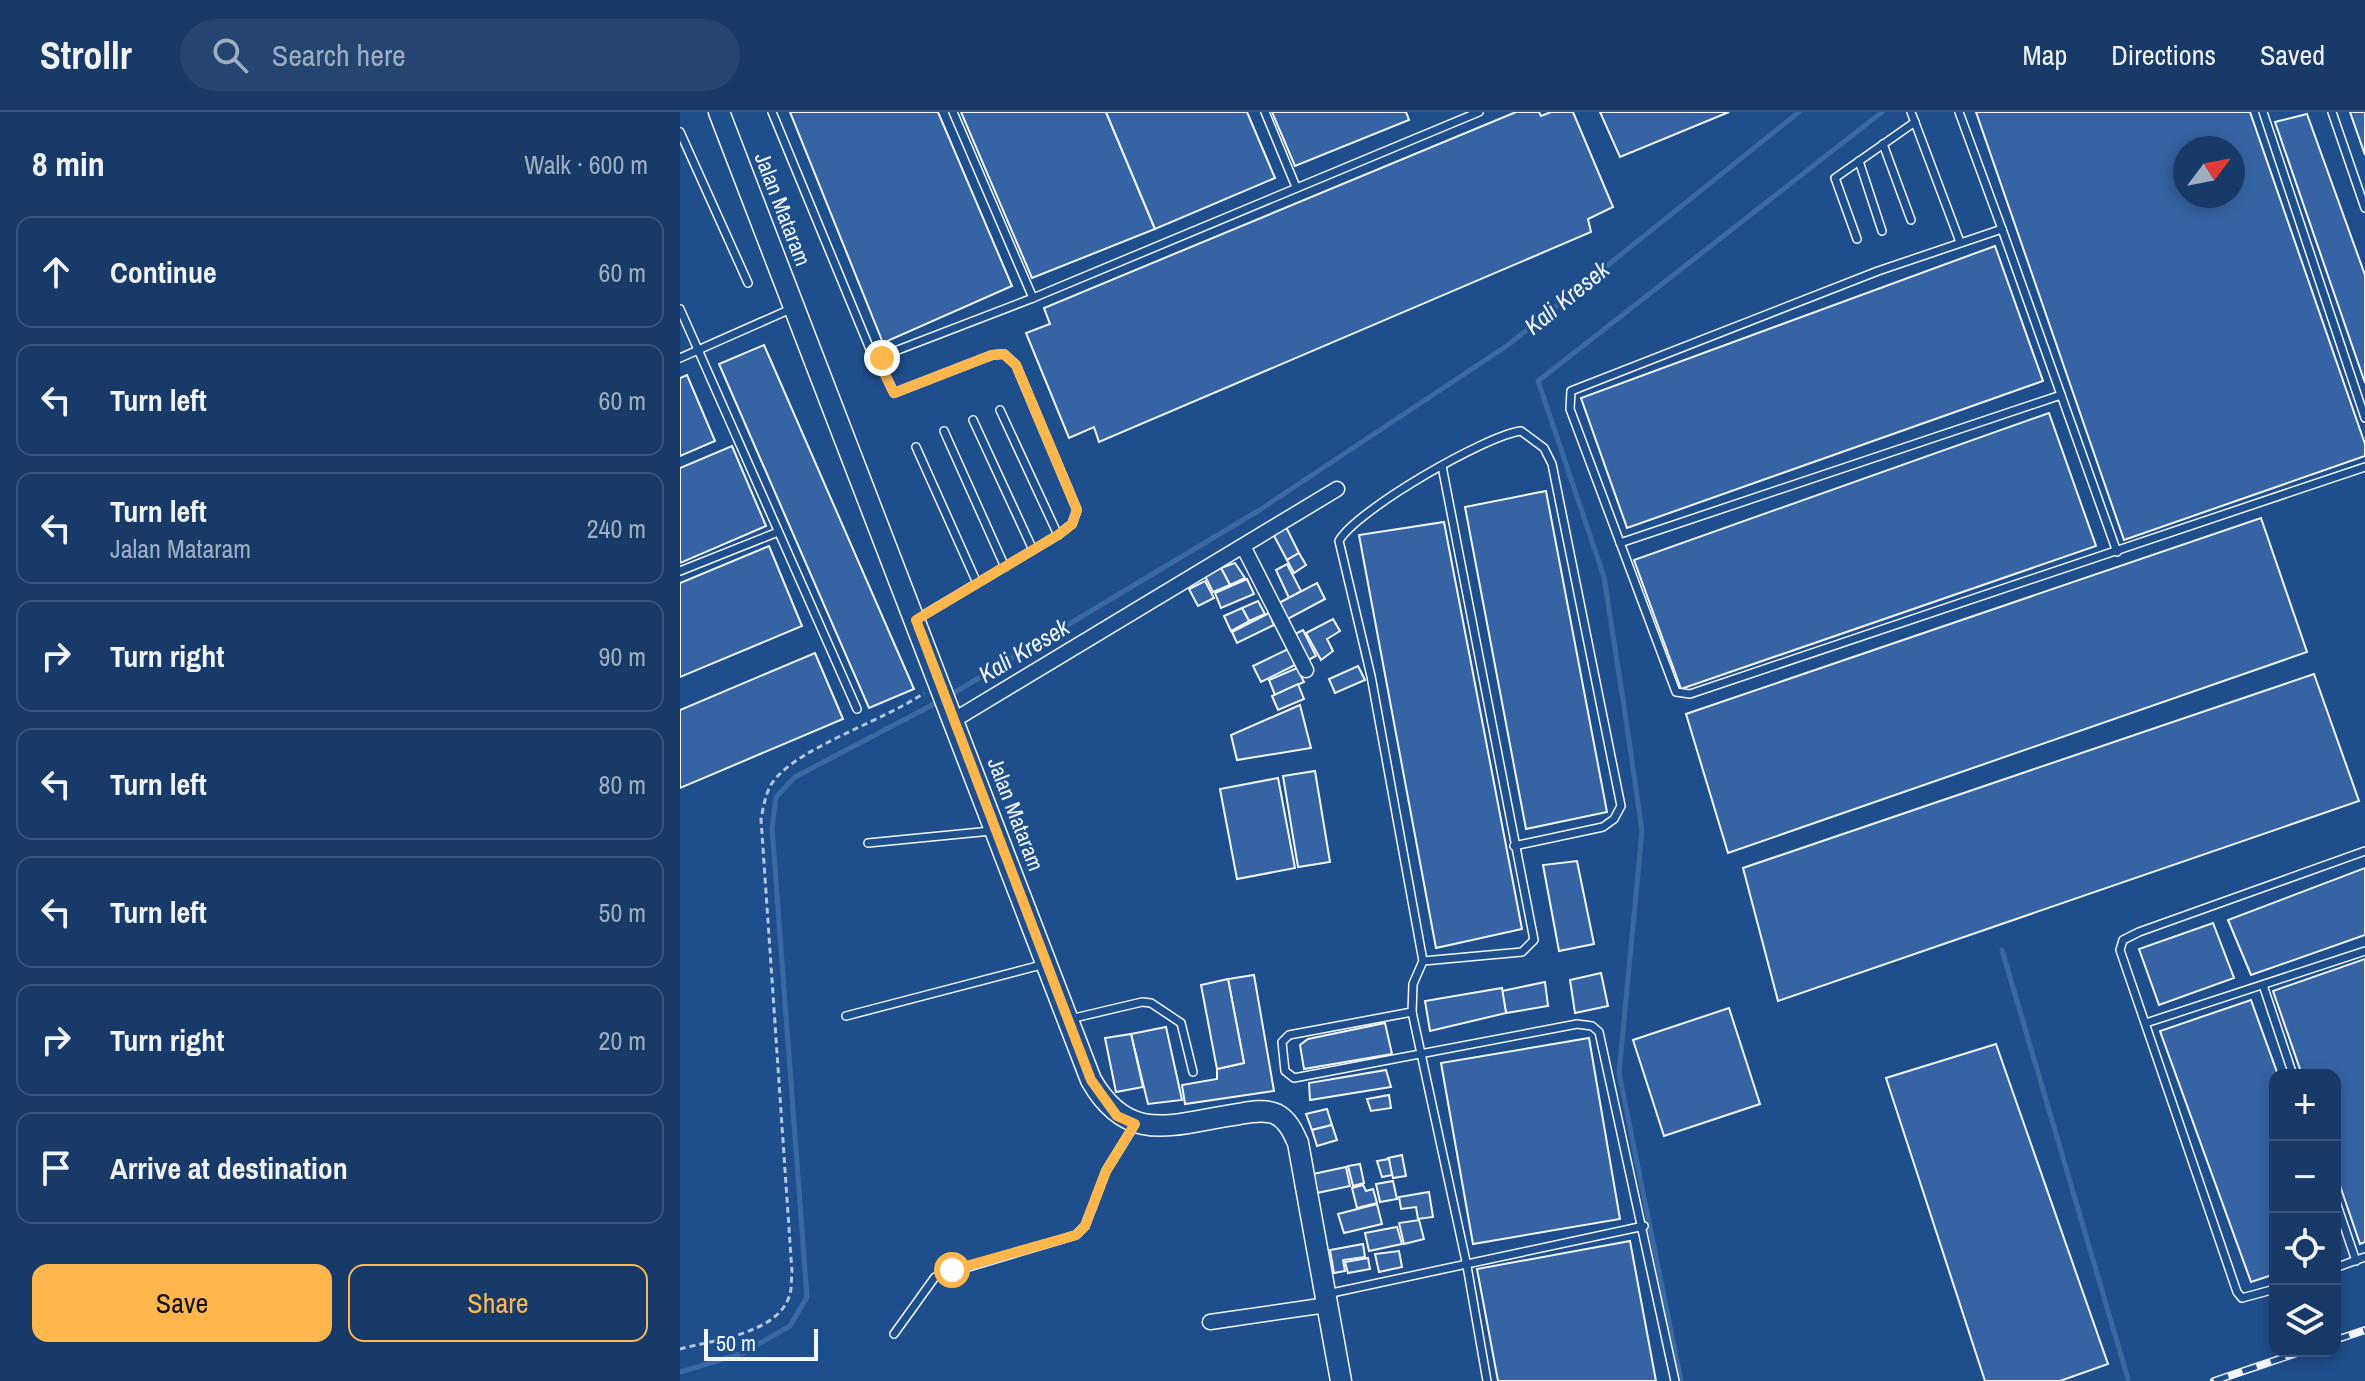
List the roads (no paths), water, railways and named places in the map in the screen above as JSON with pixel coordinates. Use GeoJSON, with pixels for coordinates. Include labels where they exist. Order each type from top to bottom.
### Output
{"type":"FeatureCollection","features":[{"type":"Feature","properties":{"kind":"main road","name":"Jalan Mataram"},"geometry":{"type":"LineString","coordinates":[[719,112],[1068,1020],[1102,1099],[1117,1116],[1135,1124]]}},
{"type":"Feature","properties":{"kind":"main road"},"geometry":{"type":"LineString","coordinates":[[1135,1124],[1158,1126],[1256,1111],[1275,1113],[1288,1124],[1298,1143],[1341,1381]]}},
{"type":"Feature","properties":{"kind":"street"},"geometry":{"type":"LineString","coordinates":[[953,718],[1337,489]]}},
{"type":"Feature","properties":{"kind":"street"},"geometry":{"type":"LineString","coordinates":[[1243,546],[1306,670]]}},
{"type":"Feature","properties":{"kind":"street"},"geometry":{"type":"LineString","coordinates":[[1210,1322],[1326,1300]]}},
{"type":"Feature","properties":{"kind":"lane"},"geometry":{"type":"LineString","coordinates":[[772,112],[872,354],[894,393],[992,355],[1004,354],[1016,365],[1077,510],[1072,524],[1058,535],[916,620]]}},
{"type":"Feature","properties":{"kind":"lane"},"geometry":{"type":"LineString","coordinates":[[953,112],[1033,298]]}},
{"type":"Feature","properties":{"kind":"lane"},"geometry":{"type":"LineString","coordinates":[[1265,112],[1296,187]]}},
{"type":"Feature","properties":{"kind":"lane"},"geometry":{"type":"LineString","coordinates":[[877,358],[1033,298],[1479,112]]}},
{"type":"Feature","properties":{"kind":"lane"},"geometry":{"type":"LineString","coordinates":[[1911,112],[1960,242]]}},
{"type":"Feature","properties":{"kind":"lane"},"geometry":{"type":"LineString","coordinates":[[1959,112],[2117,552]]}},
{"type":"Feature","properties":{"kind":"lane"},"geometry":{"type":"LineString","coordinates":[[2263,112],[2365,418]]}},
{"type":"Feature","properties":{"kind":"lane"},"geometry":{"type":"LineString","coordinates":[[2332,112],[2365,208]]}},
{"type":"Feature","properties":{"kind":"lane"},"geometry":{"type":"LineString","coordinates":[[1857,239],[1835,178],[1915,122]]}},
{"type":"Feature","properties":{"kind":"lane"},"geometry":{"type":"LineString","coordinates":[[680,132],[748,283]]}},
{"type":"Feature","properties":{"kind":"lane"},"geometry":{"type":"LineString","coordinates":[[1883,144],[1911,220]]}},
{"type":"Feature","properties":{"kind":"lane"},"geometry":{"type":"LineString","coordinates":[[1859,161],[1882,231]]}},
{"type":"Feature","properties":{"kind":"lane"},"geometry":{"type":"LineString","coordinates":[[2002,229],[1575,387],[1569,395],[1570,409],[1673,687],[1683,694],[2365,467]]}},
{"type":"Feature","properties":{"kind":"lane"},"geometry":{"type":"LineString","coordinates":[[680,358],[795,307]]}},
{"type":"Feature","properties":{"kind":"lane"},"geometry":{"type":"LineString","coordinates":[[680,309],[857,709]]}},
{"type":"Feature","properties":{"kind":"lane"},"geometry":{"type":"LineString","coordinates":[[1620,543],[2061,395]]}},
{"type":"Feature","properties":{"kind":"lane"},"geometry":{"type":"LineString","coordinates":[[1000,410],[1058,535]]}},
{"type":"Feature","properties":{"kind":"lane"},"geometry":{"type":"LineString","coordinates":[[973,420],[1033,550]]}},
{"type":"Feature","properties":{"kind":"lane"},"geometry":{"type":"LineString","coordinates":[[944,431],[1005,567]]}},
{"type":"Feature","properties":{"kind":"lane"},"geometry":{"type":"LineString","coordinates":[[1487,1381],[1467,1266],[1412,1012],[1413,984],[1423,961],[1371,676],[1339,541],[1368,511],[1442,466],[1506,433],[1521,431],[1544,448],[1552,464],[1621,806],[1614,819],[1603,827],[1514,846]]}},
{"type":"Feature","properties":{"kind":"lane"},"geometry":{"type":"LineString","coordinates":[[916,447],[977,583]]}},
{"type":"Feature","properties":{"kind":"lane"},"geometry":{"type":"LineString","coordinates":[[1423,961],[1522,952],[1530,947],[1534,933],[1514,846],[1442,466]]}},
{"type":"Feature","properties":{"kind":"lane"},"geometry":{"type":"LineString","coordinates":[[680,571],[778,532]]}},
{"type":"Feature","properties":{"kind":"lane"},"geometry":{"type":"LineString","coordinates":[[868,843],[997,830]]}},
{"type":"Feature","properties":{"kind":"lane"},"geometry":{"type":"LineString","coordinates":[[2269,1291],[2248,1299],[2237,1292],[2120,950],[2123,940],[2365,851]]}},
{"type":"Feature","properties":{"kind":"lane"},"geometry":{"type":"LineString","coordinates":[[2146,1023],[2365,951]]}},
{"type":"Feature","properties":{"kind":"lane"},"geometry":{"type":"LineString","coordinates":[[846,1016],[1047,964]]}},
{"type":"Feature","properties":{"kind":"lane"},"geometry":{"type":"LineString","coordinates":[[2263,985],[2291,1069]]}},
{"type":"Feature","properties":{"kind":"lane"},"geometry":{"type":"LineString","coordinates":[[1068,1020],[1142,1002],[1151,1003],[1181,1023],[1193,1072]]}},
{"type":"Feature","properties":{"kind":"lane"},"geometry":{"type":"LineString","coordinates":[[1412,1012],[1289,1035],[1282,1042],[1285,1071],[1294,1078],[1577,1024],[1592,1026],[1603,1038],[1675,1381]]}},
{"type":"Feature","properties":{"kind":"lane"},"geometry":{"type":"LineString","coordinates":[[894,1334],[935,1277],[1076,1235],[1085,1226],[1106,1171],[1135,1124]]}},
{"type":"Feature","properties":{"kind":"lane"},"geometry":{"type":"LineString","coordinates":[[2340,1213],[2356,1261]]}},
{"type":"Feature","properties":{"kind":"lane"},"geometry":{"type":"LineString","coordinates":[[1326,1300],[1644,1226]]}},
{"type":"Feature","properties":{"kind":"lane"},"geometry":{"type":"LineString","coordinates":[[2341,1266],[2365,1257]]}},
{"type":"Feature","properties":{"kind":"waterway","name":"Kali Kresek"},"geometry":{"type":"LineString","coordinates":[[947,697],[1258,511],[1508,345],[1799,112]]}},
{"type":"Feature","properties":{"kind":"waterway"},"geometry":{"type":"LineString","coordinates":[[1681,1381],[1619,1073],[1642,831],[1604,577],[1538,381],[1882,112]]}},
{"type":"Feature","properties":{"kind":"waterway","name":"Kali Kresek"},"geometry":{"type":"LineString","coordinates":[[680,1372],[743,1353],[790,1326],[807,1297],[772,828],[776,797],[795,777],[938,702]]}},
{"type":"Feature","properties":{"kind":"waterway"},"geometry":{"type":"LineString","coordinates":[[2002,950],[2128,1379]]}},
{"type":"Feature","properties":{"kind":"railway"},"geometry":{"type":"LineString","coordinates":[[2341,1338],[2365,1330]]}},
{"type":"Feature","properties":{"kind":"railway"},"geometry":{"type":"LineString","coordinates":[[2214,1381],[2285,1357]]}}]}
